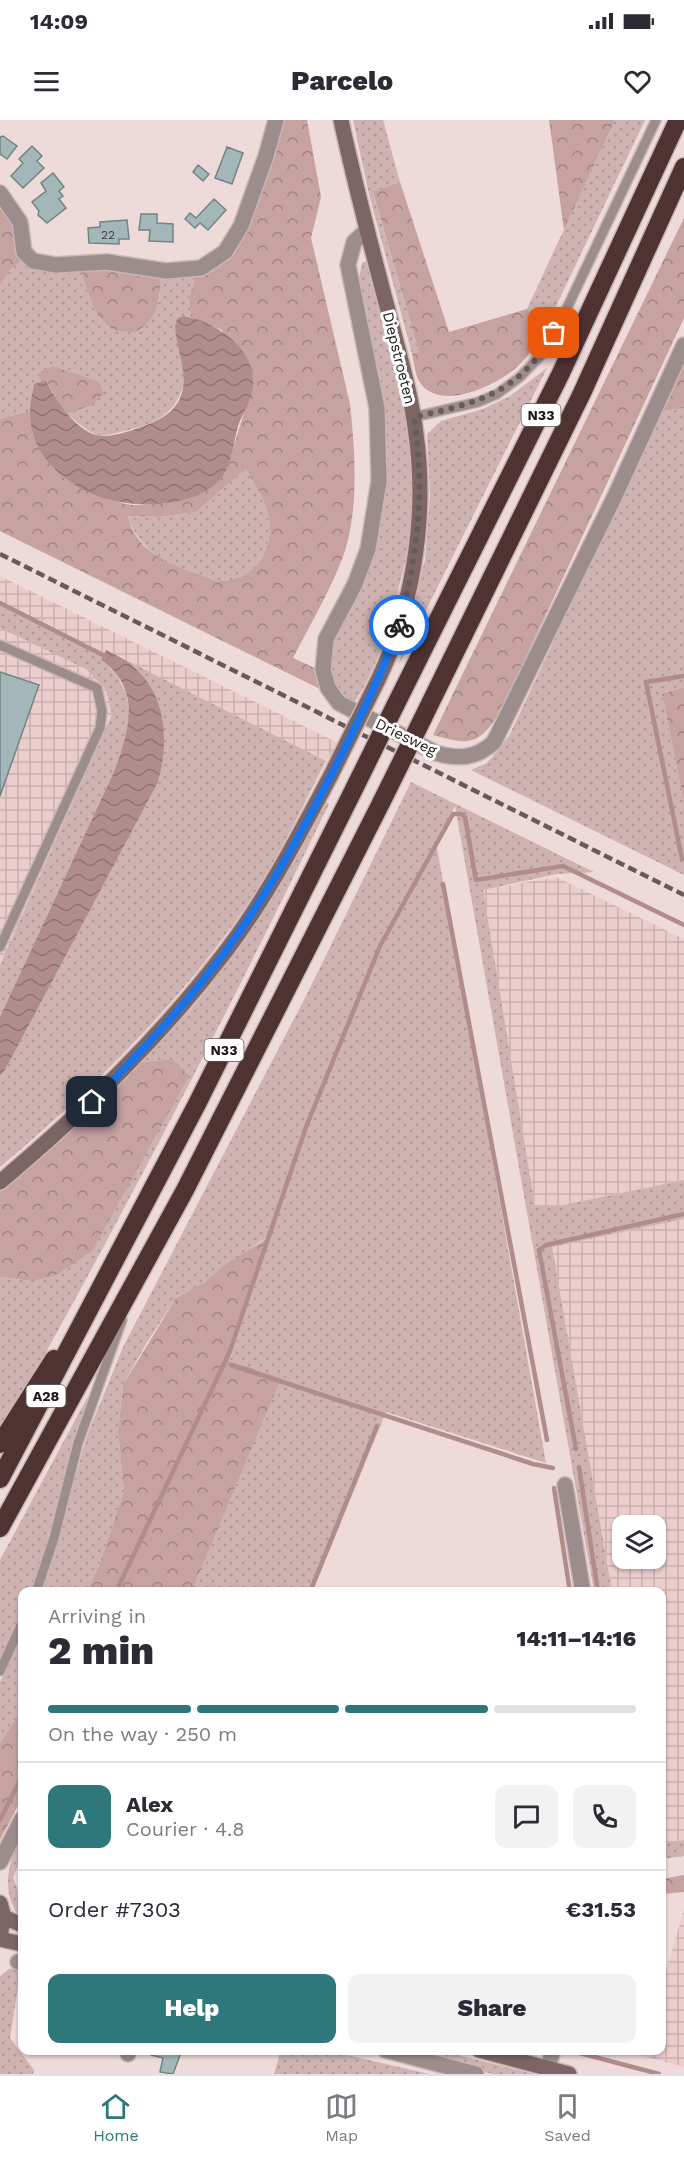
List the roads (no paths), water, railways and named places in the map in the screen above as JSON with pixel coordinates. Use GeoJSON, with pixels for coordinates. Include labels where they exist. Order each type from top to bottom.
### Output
{"type":"FeatureCollection","features":[{"type":"Feature","properties":{"kind":"highway","name":"N33"},"geometry":{"type":"LineString","coordinates":[[0,1444],[37,1383],[88,1311],[197,1104],[561,373],[678,120]]}},
{"type":"Feature","properties":{"kind":"highway","name":"N33"},"geometry":{"type":"LineString","coordinates":[[0,1528],[139,1275],[382,801],[582,393],[684,167]]}},
{"type":"Feature","properties":{"kind":"highway","name":"A28"},"geometry":{"type":"LineString","coordinates":[[0,1479],[88,1311]]}},
{"type":"Feature","properties":{"kind":"street"},"geometry":{"type":"LineString","coordinates":[[0,193],[20,222],[24,252],[33,261],[56,265],[107,261],[166,271],[201,268],[225,252],[241,226],[276,120]]}},
{"type":"Feature","properties":{"kind":"street","name":"Diepstroeten"},"geometry":{"type":"LineString","coordinates":[[0,1182],[100,1095],[226,951],[297,840],[371,694],[393,643],[414,564],[420,499],[414,417],[341,120]]}},
{"type":"Feature","properties":{"kind":"street","name":"Driesweg"},"geometry":{"type":"LineString","coordinates":[[367,230],[354,242],[348,265],[377,408],[379,481],[368,549],[355,584],[326,639],[323,670],[328,688],[339,703],[436,753],[448,756],[478,755],[495,742],[614,498],[684,345]]}},
{"type":"Feature","properties":{"kind":"street"},"geometry":{"type":"LineString","coordinates":[[566,1485],[582,1587]]}},
{"type":"Feature","properties":{"kind":"street"},"geometry":{"type":"LineString","coordinates":[[0,1862],[18,1827]]}},
{"type":"Feature","properties":{"kind":"street"},"geometry":{"type":"LineString","coordinates":[[2,1910],[18,1922]]}},
{"type":"Feature","properties":{"kind":"street"},"geometry":{"type":"LineString","coordinates":[[2,1910],[0,1937],[18,1943]]}},
{"type":"Feature","properties":{"kind":"street"},"geometry":{"type":"LineString","coordinates":[[404,2055],[476,2074]]}},
{"type":"Feature","properties":{"kind":"street"},"geometry":{"type":"LineString","coordinates":[[494,2055],[547,2071],[569,2074]]}},
{"type":"Feature","properties":{"kind":"street"},"geometry":{"type":"LineString","coordinates":[[547,2071],[552,2055]]}},
{"type":"Feature","properties":{"kind":"lane","name":"N33"},"geometry":{"type":"LineString","coordinates":[[414,417],[478,402],[497,394],[520,377],[543,353],[567,308],[656,120]]}},
{"type":"Feature","properties":{"kind":"lane"},"geometry":{"type":"LineString","coordinates":[[0,645],[97,688],[102,711],[100,728],[0,947]]}},
{"type":"Feature","properties":{"kind":"lane"},"geometry":{"type":"LineString","coordinates":[[38,1587],[54,1538],[78,1443],[139,1275]]}},
{"type":"Feature","properties":{"kind":"lane"},"geometry":{"type":"LineString","coordinates":[[0,1671],[18,1632]]}},
{"type":"Feature","properties":{"kind":"water"},"geometry":{"type":"Polygon","coordinates":[[[184,316],[210,325],[234,341],[250,364],[253,377],[251,397],[238,425],[228,466],[221,479],[208,490],[192,498],[148,504],[107,499],[87,492],[69,481],[53,468],[41,452],[33,433],[30,411],[34,384],[46,380],[68,415],[85,430],[94,434],[103,436],[119,434],[140,428],[165,416],[180,398],[184,380],[175,326],[178,318],[184,316]]]}},
{"type":"Feature","properties":{"kind":"water"},"geometry":{"type":"Polygon","coordinates":[[[106,650],[134,667],[145,679],[159,706],[164,751],[158,782],[5,1070],[0,1075],[0,1017],[113,774],[124,744],[129,713],[128,699],[123,685],[114,672],[101,660],[106,650]]]}},
{"type":"Feature","properties":{"kind":"waterway"},"geometry":{"type":"LineString","coordinates":[[0,603],[103,655]]}},
{"type":"Feature","properties":{"kind":"waterway"},"geometry":{"type":"LineString","coordinates":[[682,859],[646,682],[684,676]]}},
{"type":"Feature","properties":{"kind":"waterway"},"geometry":{"type":"LineString","coordinates":[[118,1587],[230,1351],[306,1127],[380,946],[453,814],[461,814],[465,817],[476,880],[563,866],[684,925]]}},
{"type":"Feature","properties":{"kind":"waterway"},"geometry":{"type":"LineString","coordinates":[[443,884],[547,1440]]}},
{"type":"Feature","properties":{"kind":"waterway"},"geometry":{"type":"LineString","coordinates":[[576,1449],[539,1250],[546,1245],[684,1214]]}},
{"type":"Feature","properties":{"kind":"waterway"},"geometry":{"type":"LineString","coordinates":[[231,1365],[533,1464],[553,1468]]}},
{"type":"Feature","properties":{"kind":"waterway"},"geometry":{"type":"LineString","coordinates":[[312,1587],[377,1426]]}},
{"type":"Feature","properties":{"kind":"waterway"},"geometry":{"type":"LineString","coordinates":[[579,1467],[597,1587]]}},
{"type":"Feature","properties":{"kind":"waterway"},"geometry":{"type":"LineString","coordinates":[[554,1488],[569,1587]]}},
{"type":"Feature","properties":{"kind":"waterway"},"geometry":{"type":"LineString","coordinates":[[0,1820],[18,1784]]}},
{"type":"Feature","properties":{"kind":"waterway"},"geometry":{"type":"LineString","coordinates":[[587,2055],[659,2074]]}},
{"type":"Feature","properties":{"kind":"railway"},"geometry":{"type":"LineString","coordinates":[[0,554],[684,895]]}}]}
